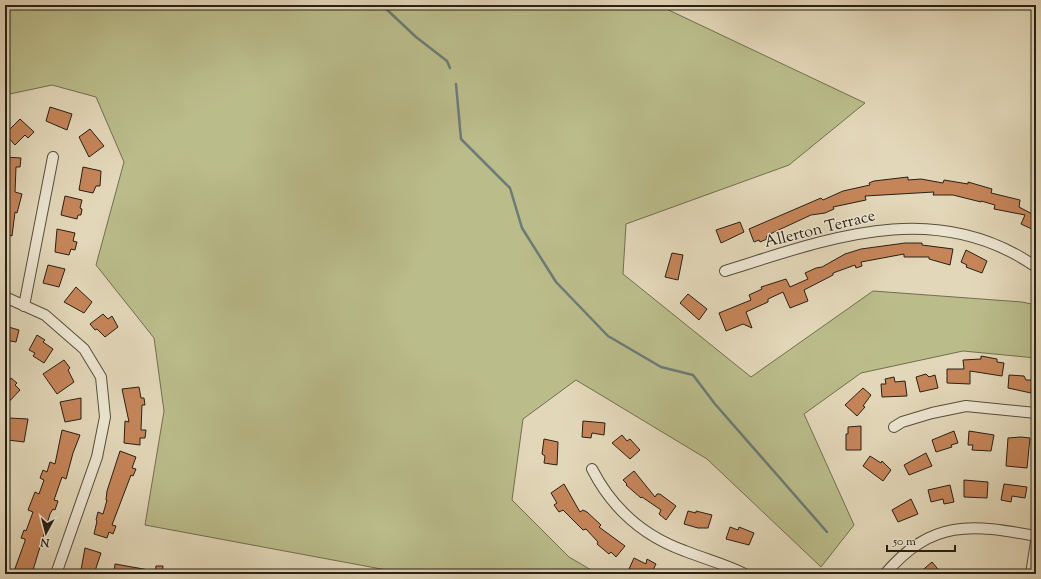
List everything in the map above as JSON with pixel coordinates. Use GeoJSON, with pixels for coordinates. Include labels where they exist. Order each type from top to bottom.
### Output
{"type":"FeatureCollection","features":[{"type":"Feature","properties":{"kind":"street"},"geometry":{"type":"LineString","coordinates":[[24,306],[53,157]]}},
{"type":"Feature","properties":{"kind":"street","name":"Allerton Terrace"},"geometry":{"type":"LineString","coordinates":[[725,272],[834,239],[884,229],[912,228],[954,231],[1003,248],[1036,267]]}},
{"type":"Feature","properties":{"kind":"street"},"geometry":{"type":"LineString","coordinates":[[5,297],[45,315],[84,348],[101,377],[105,417],[97,457],[56,574]]}},
{"type":"Feature","properties":{"kind":"street"},"geometry":{"type":"LineString","coordinates":[[894,427],[902,422],[932,413],[966,406],[1036,413]]}},
{"type":"Feature","properties":{"kind":"street"},"geometry":{"type":"LineString","coordinates":[[592,468],[600,485],[616,506],[626,517],[649,534],[662,542],[725,564],[744,574]]}},
{"type":"Feature","properties":{"kind":"street"},"geometry":{"type":"LineString","coordinates":[[885,574],[902,556],[922,541],[953,530],[968,527],[990,528],[1036,536]]}},
{"type":"Feature","properties":{"kind":"street"},"geometry":{"type":"LineString","coordinates":[[1031,574],[1036,542]]}},
{"type":"Feature","properties":{"kind":"green space"},"geometry":{"type":"Polygon","coordinates":[[[5,5],[658,5],[865,103],[789,165],[626,224],[623,274],[751,377],[873,291],[1022,302],[1036,305],[1036,358],[963,351],[861,373],[804,414],[854,525],[821,567],[707,459],[576,380],[523,419],[512,500],[569,557],[598,574],[408,574],[145,525],[164,411],[154,338],[96,265],[124,162],[96,97],[52,85],[5,95],[5,5]]]}},
{"type":"Feature","properties":{"kind":"building"},"geometry":{"type":"Polygon","coordinates":[[[50,107],[72,114],[67,130],[46,121],[50,107]]]}},
{"type":"Feature","properties":{"kind":"building"},"geometry":{"type":"Polygon","coordinates":[[[20,119],[34,132],[28,138],[25,135],[15,145],[5,134],[20,119]]]}},
{"type":"Feature","properties":{"kind":"building"},"geometry":{"type":"Polygon","coordinates":[[[90,129],[104,146],[89,157],[79,137],[90,129]]]}},
{"type":"Feature","properties":{"kind":"building"},"geometry":{"type":"Polygon","coordinates":[[[5,157],[21,158],[20,167],[16,167],[15,192],[22,194],[17,213],[15,212],[12,236],[9,235],[8,243],[5,242],[5,157]]]}},
{"type":"Feature","properties":{"kind":"building"},"geometry":{"type":"Polygon","coordinates":[[[83,167],[101,171],[100,186],[96,186],[93,193],[79,190],[83,167]]]}},
{"type":"Feature","properties":{"kind":"building"},"geometry":{"type":"Polygon","coordinates":[[[908,177],[908,180],[921,179],[943,183],[944,180],[968,184],[968,182],[992,189],[991,193],[1020,200],[1019,207],[1036,216],[1036,231],[1021,224],[1025,215],[994,209],[995,205],[981,201],[953,195],[933,195],[934,192],[865,196],[866,200],[833,207],[834,209],[825,213],[811,215],[770,234],[766,237],[767,239],[760,242],[759,240],[754,242],[749,229],[821,198],[823,200],[843,191],[870,185],[869,183],[874,181],[908,177]]]}},
{"type":"Feature","properties":{"kind":"building"},"geometry":{"type":"Polygon","coordinates":[[[65,196],[82,200],[80,208],[82,209],[81,215],[78,215],[77,219],[61,215],[65,196]]]}},
{"type":"Feature","properties":{"kind":"building"},"geometry":{"type":"Polygon","coordinates":[[[740,222],[744,232],[721,243],[716,230],[740,222]]]}},
{"type":"Feature","properties":{"kind":"building"},"geometry":{"type":"Polygon","coordinates":[[[57,229],[75,233],[73,241],[77,242],[75,250],[71,249],[69,255],[55,252],[57,229]]]}},
{"type":"Feature","properties":{"kind":"building"},"geometry":{"type":"Polygon","coordinates":[[[905,243],[922,243],[922,245],[953,249],[950,265],[929,259],[929,257],[904,257],[904,254],[861,262],[862,266],[856,268],[855,265],[833,273],[833,275],[804,290],[808,301],[790,308],[783,292],[768,299],[768,302],[746,312],[752,328],[743,324],[726,331],[719,313],[751,300],[749,295],[762,289],[761,287],[786,279],[790,287],[808,279],[805,273],[822,267],[845,254],[861,249],[905,243]]]}},
{"type":"Feature","properties":{"kind":"building"},"geometry":{"type":"Polygon","coordinates":[[[966,250],[987,261],[982,273],[966,267],[967,265],[961,262],[966,250]]]}},
{"type":"Feature","properties":{"kind":"building"},"geometry":{"type":"Polygon","coordinates":[[[672,253],[683,255],[678,280],[665,277],[672,253]]]}},
{"type":"Feature","properties":{"kind":"building"},"geometry":{"type":"Polygon","coordinates":[[[48,265],[65,269],[59,287],[43,283],[48,265]]]}},
{"type":"Feature","properties":{"kind":"building"},"geometry":{"type":"Polygon","coordinates":[[[76,287],[92,302],[84,313],[64,302],[76,287]]]}},
{"type":"Feature","properties":{"kind":"building"},"geometry":{"type":"Polygon","coordinates":[[[688,294],[707,309],[699,320],[680,303],[688,294]]]}},
{"type":"Feature","properties":{"kind":"building"},"geometry":{"type":"Polygon","coordinates":[[[103,314],[108,319],[112,316],[118,327],[105,337],[97,329],[95,330],[90,324],[103,314]]]}},
{"type":"Feature","properties":{"kind":"building"},"geometry":{"type":"Polygon","coordinates":[[[5,326],[19,330],[16,342],[5,340],[5,326]]]}},
{"type":"Feature","properties":{"kind":"building"},"geometry":{"type":"Polygon","coordinates":[[[37,335],[45,340],[43,342],[53,349],[44,363],[33,356],[35,353],[29,350],[37,335]]]}},
{"type":"Feature","properties":{"kind":"building"},"geometry":{"type":"Polygon","coordinates":[[[981,356],[997,359],[997,362],[1004,363],[1002,376],[970,371],[970,384],[947,383],[947,369],[964,369],[963,360],[981,359],[981,356]]]}},
{"type":"Feature","properties":{"kind":"building"},"geometry":{"type":"Polygon","coordinates":[[[64,360],[70,368],[68,370],[74,382],[57,394],[43,374],[64,360]]]}},
{"type":"Feature","properties":{"kind":"building"},"geometry":{"type":"Polygon","coordinates":[[[926,374],[929,377],[935,375],[938,388],[920,392],[916,377],[926,374]]]}},
{"type":"Feature","properties":{"kind":"building"},"geometry":{"type":"Polygon","coordinates":[[[1009,375],[1024,376],[1026,380],[1032,380],[1031,393],[1008,388],[1009,375]]]}},
{"type":"Feature","properties":{"kind":"building"},"geometry":{"type":"Polygon","coordinates":[[[894,377],[895,382],[905,381],[907,396],[882,397],[881,384],[886,384],[885,379],[894,377]]]}},
{"type":"Feature","properties":{"kind":"building"},"geometry":{"type":"Polygon","coordinates":[[[11,378],[17,383],[15,385],[20,390],[5,406],[5,386],[11,378]]]}},
{"type":"Feature","properties":{"kind":"building"},"geometry":{"type":"Polygon","coordinates":[[[139,387],[141,398],[144,398],[145,405],[142,405],[141,430],[146,430],[145,438],[140,438],[140,445],[124,443],[125,421],[129,422],[122,389],[139,387]]]}},
{"type":"Feature","properties":{"kind":"building"},"geometry":{"type":"Polygon","coordinates":[[[863,388],[871,395],[863,406],[865,407],[857,416],[845,405],[863,388]]]}},
{"type":"Feature","properties":{"kind":"building"},"geometry":{"type":"Polygon","coordinates":[[[81,398],[81,419],[65,422],[60,402],[81,398]]]}},
{"type":"Feature","properties":{"kind":"building"},"geometry":{"type":"Polygon","coordinates":[[[9,418],[28,419],[24,442],[8,440],[9,418]]]}},
{"type":"Feature","properties":{"kind":"building"},"geometry":{"type":"Polygon","coordinates":[[[583,421],[605,423],[604,435],[592,433],[591,438],[582,437],[583,421]]]}},
{"type":"Feature","properties":{"kind":"building"},"geometry":{"type":"Polygon","coordinates":[[[861,426],[861,450],[846,450],[846,434],[848,434],[848,427],[861,426]]]}},
{"type":"Feature","properties":{"kind":"building"},"geometry":{"type":"Polygon","coordinates":[[[62,430],[80,435],[73,453],[66,479],[62,477],[54,500],[58,501],[55,510],[53,509],[50,514],[33,570],[31,569],[29,574],[13,574],[25,541],[25,539],[21,538],[24,530],[26,531],[33,512],[28,510],[35,492],[39,494],[44,480],[40,478],[43,470],[47,472],[50,462],[55,464],[62,430]]]}},
{"type":"Feature","properties":{"kind":"building"},"geometry":{"type":"Polygon","coordinates":[[[954,431],[958,443],[951,445],[952,447],[936,452],[932,440],[954,431]]]}},
{"type":"Feature","properties":{"kind":"building"},"geometry":{"type":"Polygon","coordinates":[[[969,431],[994,435],[991,451],[972,450],[973,445],[968,445],[969,431]]]}},
{"type":"Feature","properties":{"kind":"building"},"geometry":{"type":"Polygon","coordinates":[[[622,435],[627,441],[630,439],[640,450],[630,459],[612,443],[622,435]]]}},
{"type":"Feature","properties":{"kind":"building"},"geometry":{"type":"Polygon","coordinates":[[[1008,438],[1030,438],[1027,468],[1006,466],[1008,438]]]}},
{"type":"Feature","properties":{"kind":"building"},"geometry":{"type":"Polygon","coordinates":[[[544,439],[558,442],[557,465],[544,463],[545,456],[542,454],[544,439]]]}},
{"type":"Feature","properties":{"kind":"building"},"geometry":{"type":"Polygon","coordinates":[[[120,451],[136,457],[132,468],[136,469],[133,476],[131,475],[112,525],[116,526],[113,534],[109,532],[107,538],[94,534],[96,520],[98,512],[103,514],[107,500],[107,491],[120,451]]]}},
{"type":"Feature","properties":{"kind":"building"},"geometry":{"type":"Polygon","coordinates":[[[926,453],[932,466],[909,475],[904,465],[926,453]]]}},
{"type":"Feature","properties":{"kind":"building"},"geometry":{"type":"Polygon","coordinates":[[[870,456],[881,463],[882,461],[891,470],[883,481],[863,466],[870,456]]]}},
{"type":"Feature","properties":{"kind":"building"},"geometry":{"type":"Polygon","coordinates":[[[634,471],[655,497],[657,494],[660,494],[676,506],[666,520],[659,514],[661,510],[642,497],[641,498],[626,485],[627,484],[623,480],[634,471]]]}},
{"type":"Feature","properties":{"kind":"building"},"geometry":{"type":"Polygon","coordinates":[[[964,480],[988,482],[987,498],[964,497],[964,480]]]}},
{"type":"Feature","properties":{"kind":"building"},"geometry":{"type":"Polygon","coordinates":[[[564,484],[580,512],[583,510],[587,512],[601,525],[599,527],[625,546],[616,557],[611,552],[609,554],[597,544],[598,542],[586,529],[583,530],[563,510],[559,512],[554,505],[557,503],[551,493],[564,484]]]}},
{"type":"Feature","properties":{"kind":"building"},"geometry":{"type":"Polygon","coordinates":[[[1004,484],[1027,487],[1025,498],[1012,496],[1011,502],[1001,500],[1004,484]]]}},
{"type":"Feature","properties":{"kind":"building"},"geometry":{"type":"Polygon","coordinates":[[[950,485],[954,502],[944,504],[943,499],[931,502],[928,490],[950,485]]]}},
{"type":"Feature","properties":{"kind":"building"},"geometry":{"type":"Polygon","coordinates":[[[911,499],[918,514],[898,522],[892,510],[911,499]]]}},
{"type":"Feature","properties":{"kind":"building"},"geometry":{"type":"Polygon","coordinates":[[[688,511],[696,513],[696,511],[712,515],[708,528],[698,528],[684,524],[688,511]]]}},
{"type":"Feature","properties":{"kind":"building"},"geometry":{"type":"Polygon","coordinates":[[[730,527],[738,530],[739,527],[754,533],[749,545],[726,539],[730,527]]]}},
{"type":"Feature","properties":{"kind":"building"},"geometry":{"type":"Polygon","coordinates":[[[85,548],[101,553],[94,574],[81,570],[85,548]]]}},
{"type":"Feature","properties":{"kind":"building"},"geometry":{"type":"Polygon","coordinates":[[[634,558],[646,564],[647,559],[656,564],[651,574],[640,574],[629,569],[634,558]]]}},
{"type":"Feature","properties":{"kind":"building"},"geometry":{"type":"Polygon","coordinates":[[[932,562],[942,574],[918,574],[932,562]]]}},
{"type":"Feature","properties":{"kind":"building"},"geometry":{"type":"Polygon","coordinates":[[[115,564],[149,570],[148,574],[114,574],[115,564]]]}},
{"type":"Feature","properties":{"kind":"building"},"geometry":{"type":"Polygon","coordinates":[[[156,566],[163,566],[162,574],[155,574],[156,566]]]}},
{"type":"Feature","properties":{"kind":"waterway"},"geometry":{"type":"LineString","coordinates":[[382,5],[416,37],[447,61],[450,68]]}},
{"type":"Feature","properties":{"kind":"waterway"},"geometry":{"type":"LineString","coordinates":[[456,84],[461,139],[510,188],[522,228],[556,282],[608,336],[661,367],[693,375],[715,404],[827,532]]}}]}
